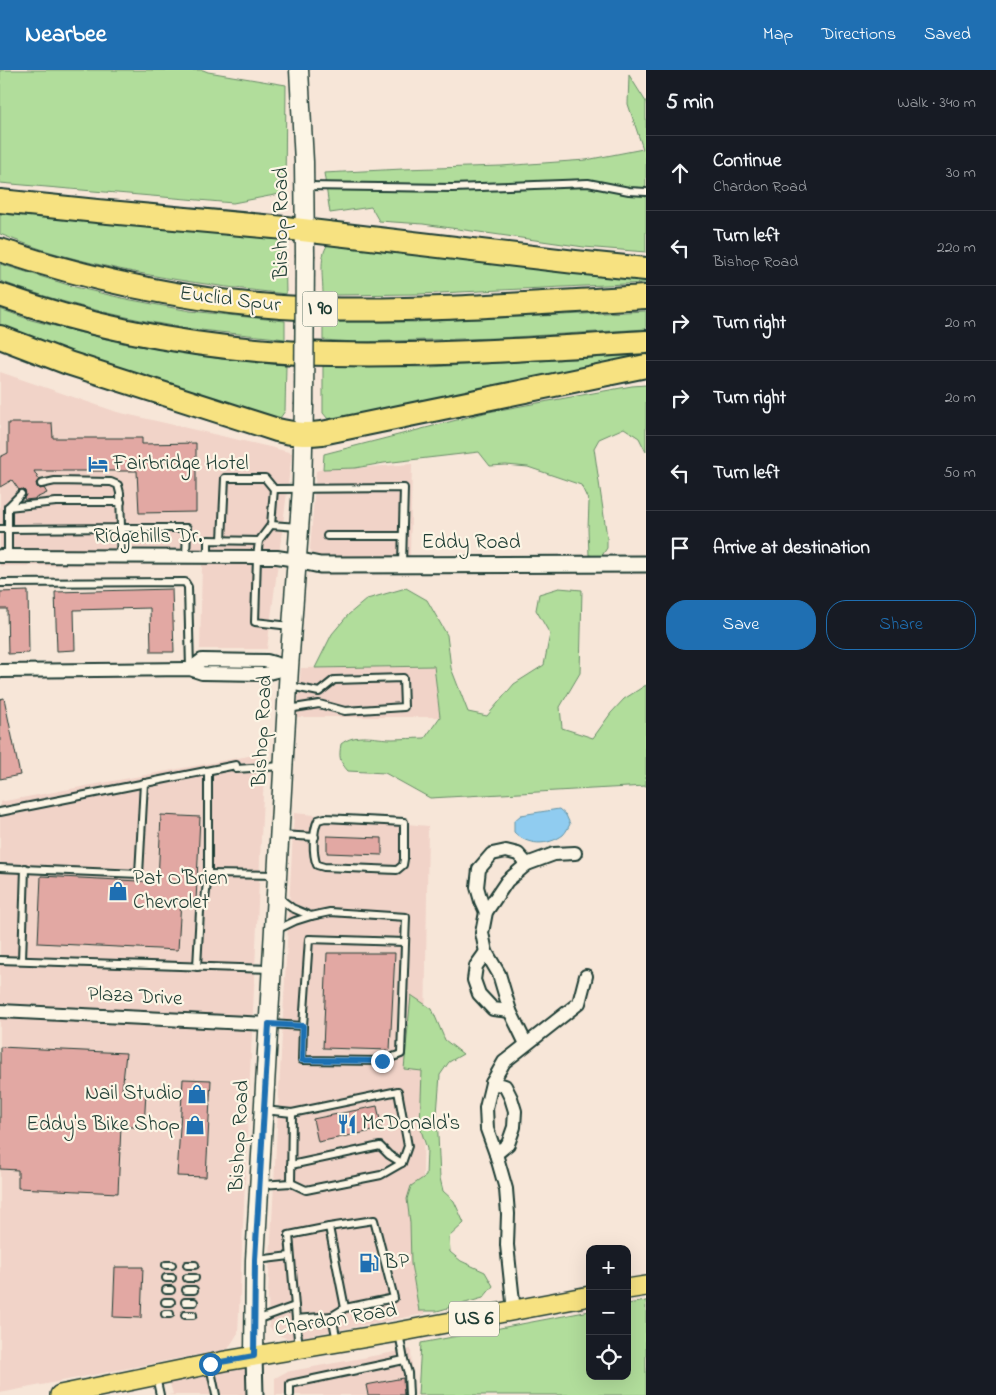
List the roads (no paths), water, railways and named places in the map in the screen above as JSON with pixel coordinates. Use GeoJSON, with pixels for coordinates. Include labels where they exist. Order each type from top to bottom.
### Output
{"type":"FeatureCollection","features":[{"type":"Feature","properties":{"kind":"highway"},"geometry":{"type":"LineString","coordinates":[[0,201],[305,230],[646,269]]}},
{"type":"Feature","properties":{"kind":"highway","name":"Euclid Spur"},"geometry":{"type":"LineString","coordinates":[[0,250],[62,269],[136,287],[212,300],[283,307],[327,309],[428,308],[646,297]]}},
{"type":"Feature","properties":{"kind":"highway","name":"I 90"},"geometry":{"type":"LineString","coordinates":[[0,296],[80,320],[150,335],[225,346],[299,353],[450,353],[646,342]]}},
{"type":"Feature","properties":{"kind":"highway"},"geometry":{"type":"LineString","coordinates":[[0,337],[42,354],[93,371],[277,430],[303,435],[322,433],[646,366]]}},
{"type":"Feature","properties":{"kind":"main road","name":"Bishop Road"},"geometry":{"type":"LineString","coordinates":[[254,1356],[255,1260],[289,668],[302,488],[305,186],[298,70]]}},
{"type":"Feature","properties":{"kind":"main road"},"geometry":{"type":"LineString","coordinates":[[631,1288],[646,1286]]}},
{"type":"Feature","properties":{"kind":"main road","name":"Chardon Road"},"geometry":{"type":"LineString","coordinates":[[60,1395],[99,1391],[156,1375],[210,1364],[398,1332],[586,1297]]}},
{"type":"Feature","properties":{"kind":"street","name":"Ridgehills Dr."},"geometry":{"type":"LineString","coordinates":[[4,556],[277,557],[296,560]]}},
{"type":"Feature","properties":{"kind":"street","name":"Eddy Road"},"geometry":{"type":"LineString","coordinates":[[296,560],[320,565],[646,564]]}},
{"type":"Feature","properties":{"kind":"street"},"geometry":{"type":"LineString","coordinates":[[0,671],[190,669],[202,660],[267,661],[289,668]]}},
{"type":"Feature","properties":{"kind":"street"},"geometry":{"type":"LineString","coordinates":[[486,912],[477,887],[479,869],[492,854],[506,850],[518,854],[527,864]]}},
{"type":"Feature","properties":{"kind":"street"},"geometry":{"type":"LineString","coordinates":[[526,1044],[510,1011],[499,974],[486,952],[482,933],[486,912],[507,881],[527,864],[554,854],[575,853]]}},
{"type":"Feature","properties":{"kind":"street"},"geometry":{"type":"LineString","coordinates":[[486,952],[476,966],[474,980],[479,994],[493,1009],[510,1011]]}},
{"type":"Feature","properties":{"kind":"street"},"geometry":{"type":"LineString","coordinates":[[514,1311],[507,1245],[508,1214],[506,1189],[487,1129],[486,1108],[492,1083],[504,1062],[579,1003],[586,976]]}},
{"type":"Feature","properties":{"kind":"street","name":"Plaza Drive"},"geometry":{"type":"LineString","coordinates":[[0,1011],[269,1024]]}},
{"type":"Feature","properties":{"kind":"street"},"geometry":{"type":"LineString","coordinates":[[492,1083],[505,1086],[515,1111],[514,1127],[508,1144],[496,1154]]}},
{"type":"Feature","properties":{"kind":"street","name":"Bishop Road"},"geometry":{"type":"LineString","coordinates":[[254,1356],[255,1395]]}},
{"type":"Feature","properties":{"kind":"lane"},"geometry":{"type":"LineString","coordinates":[[305,186],[452,188],[588,183],[629,191],[646,192]]}},
{"type":"Feature","properties":{"kind":"lane"},"geometry":{"type":"LineString","coordinates":[[222,540],[225,478],[265,478],[274,489],[270,525],[259,541],[255,622],[292,626]]}},
{"type":"Feature","properties":{"kind":"lane"},"geometry":{"type":"LineString","coordinates":[[41,484],[56,481],[111,482],[118,485],[121,528],[120,556]]}},
{"type":"Feature","properties":{"kind":"lane"},"geometry":{"type":"LineString","coordinates":[[274,489],[404,488],[402,565]]}},
{"type":"Feature","properties":{"kind":"lane"},"geometry":{"type":"LineString","coordinates":[[4,556],[8,529],[8,507],[21,494]]}},
{"type":"Feature","properties":{"kind":"lane"},"geometry":{"type":"LineString","coordinates":[[8,507],[56,502],[120,502]]}},
{"type":"Feature","properties":{"kind":"lane"},"geometry":{"type":"LineString","coordinates":[[270,525],[298,527]]}},
{"type":"Feature","properties":{"kind":"lane"},"geometry":{"type":"LineString","coordinates":[[0,529],[187,528],[186,557]]}},
{"type":"Feature","properties":{"kind":"lane"},"geometry":{"type":"LineString","coordinates":[[327,536],[402,536]]}},
{"type":"Feature","properties":{"kind":"lane"},"geometry":{"type":"LineString","coordinates":[[208,557],[208,540],[259,541]]}},
{"type":"Feature","properties":{"kind":"lane"},"geometry":{"type":"LineString","coordinates":[[0,583],[185,582],[188,587],[190,669]]}},
{"type":"Feature","properties":{"kind":"lane"},"geometry":{"type":"LineString","coordinates":[[287,709],[318,704],[345,711],[404,707],[403,678],[334,680],[319,692],[318,704]]}},
{"type":"Feature","properties":{"kind":"lane"},"geometry":{"type":"LineString","coordinates":[[288,686],[319,692]]}},
{"type":"Feature","properties":{"kind":"lane"},"geometry":{"type":"LineString","coordinates":[[0,812],[208,771],[236,767],[284,766]]}},
{"type":"Feature","properties":{"kind":"lane"},"geometry":{"type":"LineString","coordinates":[[197,967],[200,911],[204,900],[208,874],[208,771]]}},
{"type":"Feature","properties":{"kind":"lane"},"geometry":{"type":"LineString","coordinates":[[0,868],[139,874],[144,784]]}},
{"type":"Feature","properties":{"kind":"lane"},"geometry":{"type":"LineString","coordinates":[[325,818],[404,822],[403,865],[397,870],[324,867],[317,865],[314,858],[315,837],[318,820],[325,818]]}},
{"type":"Feature","properties":{"kind":"lane"},"geometry":{"type":"LineString","coordinates":[[280,835],[315,837]]}},
{"type":"Feature","properties":{"kind":"lane"},"geometry":{"type":"LineString","coordinates":[[22,960],[26,868]]}},
{"type":"Feature","properties":{"kind":"lane"},"geometry":{"type":"LineString","coordinates":[[208,874],[277,875]]}},
{"type":"Feature","properties":{"kind":"lane"},"geometry":{"type":"LineString","coordinates":[[276,896],[292,908],[311,916]]}},
{"type":"Feature","properties":{"kind":"lane"},"geometry":{"type":"LineString","coordinates":[[274,931],[295,921],[330,912],[406,916],[401,1054],[382,1061],[302,1060],[309,939],[405,942]]}},
{"type":"Feature","properties":{"kind":"lane"},"geometry":{"type":"LineString","coordinates":[[0,960],[272,970]]}},
{"type":"Feature","properties":{"kind":"lane"},"geometry":{"type":"LineString","coordinates":[[269,1024],[303,1026]]}},
{"type":"Feature","properties":{"kind":"lane"},"geometry":{"type":"LineString","coordinates":[[260,1185],[291,1184],[306,1190],[381,1175],[402,1163],[408,1146],[398,1091],[292,1113],[264,1110]]}},
{"type":"Feature","properties":{"kind":"lane"},"geometry":{"type":"LineString","coordinates":[[291,1184],[292,1113]]}},
{"type":"Feature","properties":{"kind":"lane"},"geometry":{"type":"LineString","coordinates":[[291,1165],[380,1146],[389,1155],[402,1163]]}},
{"type":"Feature","properties":{"kind":"lane"},"geometry":{"type":"LineString","coordinates":[[296,1319],[332,1316],[346,1308],[394,1298],[374,1220],[289,1236],[290,1256],[295,1306],[296,1319],[299,1349]]}},
{"type":"Feature","properties":{"kind":"lane"},"geometry":{"type":"LineString","coordinates":[[329,1228],[346,1308]]}},
{"type":"Feature","properties":{"kind":"lane"},"geometry":{"type":"LineString","coordinates":[[255,1260],[290,1256]]}},
{"type":"Feature","properties":{"kind":"lane"},"geometry":{"type":"LineString","coordinates":[[187,1265],[195,1265]]}},
{"type":"Feature","properties":{"kind":"lane"},"geometry":{"type":"LineString","coordinates":[[187,1278],[195,1278]]}},
{"type":"Feature","properties":{"kind":"lane"},"geometry":{"type":"LineString","coordinates":[[186,1290],[194,1290]]}},
{"type":"Feature","properties":{"kind":"lane"},"geometry":{"type":"LineString","coordinates":[[185,1302],[194,1302]]}},
{"type":"Feature","properties":{"kind":"lane"},"geometry":{"type":"LineString","coordinates":[[254,1321],[295,1306]]}},
{"type":"Feature","properties":{"kind":"lane"},"geometry":{"type":"LineString","coordinates":[[185,1315],[193,1315]]}},
{"type":"Feature","properties":{"kind":"lane"},"geometry":{"type":"LineString","coordinates":[[332,1316],[337,1342]]}},
{"type":"Feature","properties":{"kind":"lane"},"geometry":{"type":"LineString","coordinates":[[398,1332],[408,1372],[409,1395]]}},
{"type":"Feature","properties":{"kind":"lane"},"geometry":{"type":"LineString","coordinates":[[290,1395],[290,1384],[404,1360]]}},
{"type":"Feature","properties":{"kind":"lane"},"geometry":{"type":"LineString","coordinates":[[210,1364],[216,1395]]}},
{"type":"Feature","properties":{"kind":"lane"},"geometry":{"type":"LineString","coordinates":[[156,1375],[160,1395]]}},
{"type":"Feature","properties":{"kind":"water"},"geometry":{"type":"Polygon","coordinates":[[[559,809],[566,815],[570,824],[564,834],[557,839],[544,843],[531,842],[519,837],[514,832],[514,821],[521,815],[559,809]]]}},
{"type":"Feature","properties":{"kind":"place","name":"Fairbridge Hotel"},"geometry":{"type":"Point","coordinates":[98,464]}},
{"type":"Feature","properties":{"kind":"place","name":"Pat O'Brien Chevrolet"},"geometry":{"type":"Point","coordinates":[118,891]}},
{"type":"Feature","properties":{"kind":"place","name":"Nail Studio"},"geometry":{"type":"Point","coordinates":[197,1094]}},
{"type":"Feature","properties":{"kind":"place","name":"McDonald's"},"geometry":{"type":"Point","coordinates":[347,1124]}},
{"type":"Feature","properties":{"kind":"place","name":"Eddy's Bike Shop"},"geometry":{"type":"Point","coordinates":[195,1125]}},
{"type":"Feature","properties":{"kind":"place","name":"BP"},"geometry":{"type":"Point","coordinates":[369,1263]}}]}
